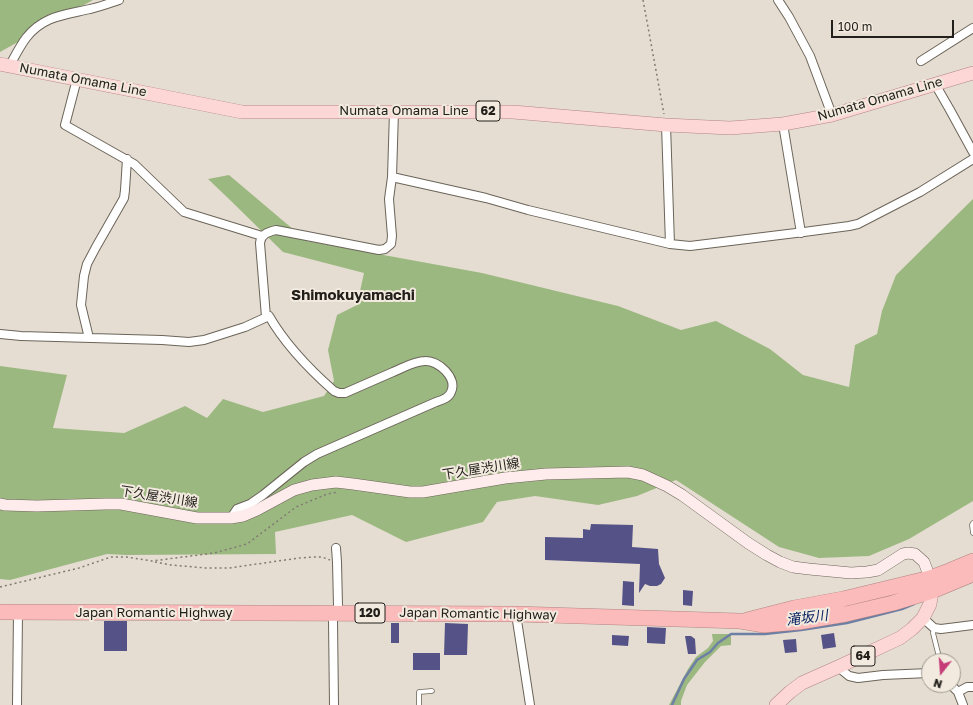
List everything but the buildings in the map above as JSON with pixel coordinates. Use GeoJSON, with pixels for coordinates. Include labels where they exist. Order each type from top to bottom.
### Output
{"type":"FeatureCollection","features":[{"type":"Feature","properties":{"kind":"highway","name":"Japan Romantic Highway"},"geometry":{"type":"LineString","coordinates":[[931,585],[949,571],[973,561]]}},
{"type":"Feature","properties":{"kind":"highway","name":"Japan Romantic Highway"},"geometry":{"type":"LineString","coordinates":[[0,612],[516,614],[740,621],[764,625],[799,622],[846,614],[893,602],[931,585],[973,574]]}},
{"type":"Feature","properties":{"kind":"main road","name":"Numata Omama Line"},"geometry":{"type":"LineString","coordinates":[[5,66],[242,112],[512,112],[666,125],[730,128],[783,124],[832,115],[973,73]]}},
{"type":"Feature","properties":{"kind":"main road","name":"下久屋渋川線"},"geometry":{"type":"LineString","coordinates":[[0,504],[37,506],[121,504],[197,518],[231,518],[243,516],[257,510],[294,490],[312,485],[336,482],[410,492],[423,492],[505,478],[539,475],[628,472],[643,475],[667,486],[682,495],[748,543],[780,562],[809,570],[851,573],[878,570],[903,554],[915,554],[924,562],[931,585]]}},
{"type":"Feature","properties":{"kind":"main road","name":"64"},"geometry":{"type":"LineString","coordinates":[[776,705],[802,683],[900,638],[912,629],[923,618],[930,604],[931,585]]}},
{"type":"Feature","properties":{"kind":"street"},"geometry":{"type":"LineString","coordinates":[[5,66],[26,38],[46,20],[57,16],[92,9],[119,0]]}},
{"type":"Feature","properties":{"kind":"street"},"geometry":{"type":"LineString","coordinates":[[778,0],[810,56],[832,115]]}},
{"type":"Feature","properties":{"kind":"street"},"geometry":{"type":"LineString","coordinates":[[921,61],[973,28]]}},
{"type":"Feature","properties":{"kind":"street"},"geometry":{"type":"LineString","coordinates":[[77,79],[65,125],[134,164],[184,212],[262,236]]}},
{"type":"Feature","properties":{"kind":"street"},"geometry":{"type":"LineString","coordinates":[[935,84],[973,152]]}},
{"type":"Feature","properties":{"kind":"street"},"geometry":{"type":"LineString","coordinates":[[266,317],[260,243],[262,236],[267,232],[276,230],[379,250],[385,249],[391,244],[392,236],[389,200],[392,177],[394,111]]}},
{"type":"Feature","properties":{"kind":"street"},"geometry":{"type":"LineString","coordinates":[[783,124],[801,232]]}},
{"type":"Feature","properties":{"kind":"street"},"geometry":{"type":"LineString","coordinates":[[666,125],[670,244]]}},
{"type":"Feature","properties":{"kind":"street"},"geometry":{"type":"LineString","coordinates":[[89,338],[81,305],[84,276],[87,264],[93,252],[124,198],[127,159]]}},
{"type":"Feature","properties":{"kind":"street"},"geometry":{"type":"LineString","coordinates":[[392,177],[486,198],[528,210],[670,244],[690,246],[858,224],[920,192],[973,159]]}},
{"type":"Feature","properties":{"kind":"street"},"geometry":{"type":"LineString","coordinates":[[0,334],[189,342],[204,340],[245,327],[269,316],[277,330],[303,360],[334,391],[339,393],[345,393],[424,360],[432,361],[441,367],[451,379],[452,391],[448,396],[317,454],[304,462],[263,496],[250,504],[237,509],[231,518]]}},
{"type":"Feature","properties":{"kind":"street"},"geometry":{"type":"LineString","coordinates":[[334,705],[333,620],[338,606],[336,548]]}},
{"type":"Feature","properties":{"kind":"street"},"geometry":{"type":"LineString","coordinates":[[17,705],[18,612]]}},
{"type":"Feature","properties":{"kind":"street"},"geometry":{"type":"LineString","coordinates":[[516,614],[530,705]]}},
{"type":"Feature","properties":{"kind":"street"},"geometry":{"type":"LineString","coordinates":[[923,618],[934,628],[941,629],[973,625]]}},
{"type":"Feature","properties":{"kind":"street"},"geometry":{"type":"LineString","coordinates":[[838,667],[850,676],[858,678],[921,673]]}},
{"type":"Feature","properties":{"kind":"street"},"geometry":{"type":"LineString","coordinates":[[961,690],[973,686]]}},
{"type":"Feature","properties":{"kind":"street"},"geometry":{"type":"LineString","coordinates":[[958,693],[964,705]]}},
{"type":"Feature","properties":{"kind":"lane"},"geometry":{"type":"LineString","coordinates":[[973,523],[973,533]]}},
{"type":"Feature","properties":{"kind":"lane"},"geometry":{"type":"LineString","coordinates":[[934,628],[933,633],[938,653]]}},
{"type":"Feature","properties":{"kind":"lane"},"geometry":{"type":"LineString","coordinates":[[419,705],[419,692],[432,691]]}},
{"type":"Feature","properties":{"kind":"path"},"geometry":{"type":"LineString","coordinates":[[643,0],[666,125]]}},
{"type":"Feature","properties":{"kind":"path"},"geometry":{"type":"LineString","coordinates":[[152,561],[214,553],[247,544],[296,507],[327,494],[339,492]]}},
{"type":"Feature","properties":{"kind":"path"},"geometry":{"type":"LineString","coordinates":[[0,587],[79,568],[111,557],[206,568],[229,568],[314,557],[322,557],[337,562]]}},
{"type":"Feature","properties":{"kind":"green space"},"geometry":{"type":"Polygon","coordinates":[[[0,0],[93,0],[0,52],[0,0]]]}},
{"type":"Feature","properties":{"kind":"green space"},"geometry":{"type":"Polygon","coordinates":[[[229,175],[307,241],[482,273],[618,306],[681,330],[716,321],[770,349],[803,375],[849,387],[855,345],[877,334],[882,311],[896,275],[973,199],[973,501],[909,539],[869,556],[819,558],[779,547],[676,480],[637,496],[598,505],[535,496],[497,502],[483,522],[406,542],[352,515],[275,532],[276,554],[107,554],[10,580],[0,579],[0,366],[67,375],[53,428],[124,433],[185,406],[207,418],[223,399],[263,412],[324,396],[334,381],[328,350],[337,315],[357,305],[364,273],[283,252],[208,179],[229,175]]]}},
{"type":"Feature","properties":{"kind":"green space"},"geometry":{"type":"Polygon","coordinates":[[[712,634],[731,634],[731,645],[721,646],[705,662],[687,685],[681,705],[669,705],[696,657],[708,648],[713,641],[712,634]]]}},
{"type":"Feature","properties":{"kind":"waterway","name":"滝坂川"},"geometry":{"type":"LineString","coordinates":[[672,705],[684,679],[697,660],[710,652],[718,643],[731,634],[765,634],[847,623],[902,609],[914,604]]}},
{"type":"Feature","properties":{"kind":"district","name":"Shimokuyamachi"},"geometry":{"type":"Point","coordinates":[353,295]}}]}
